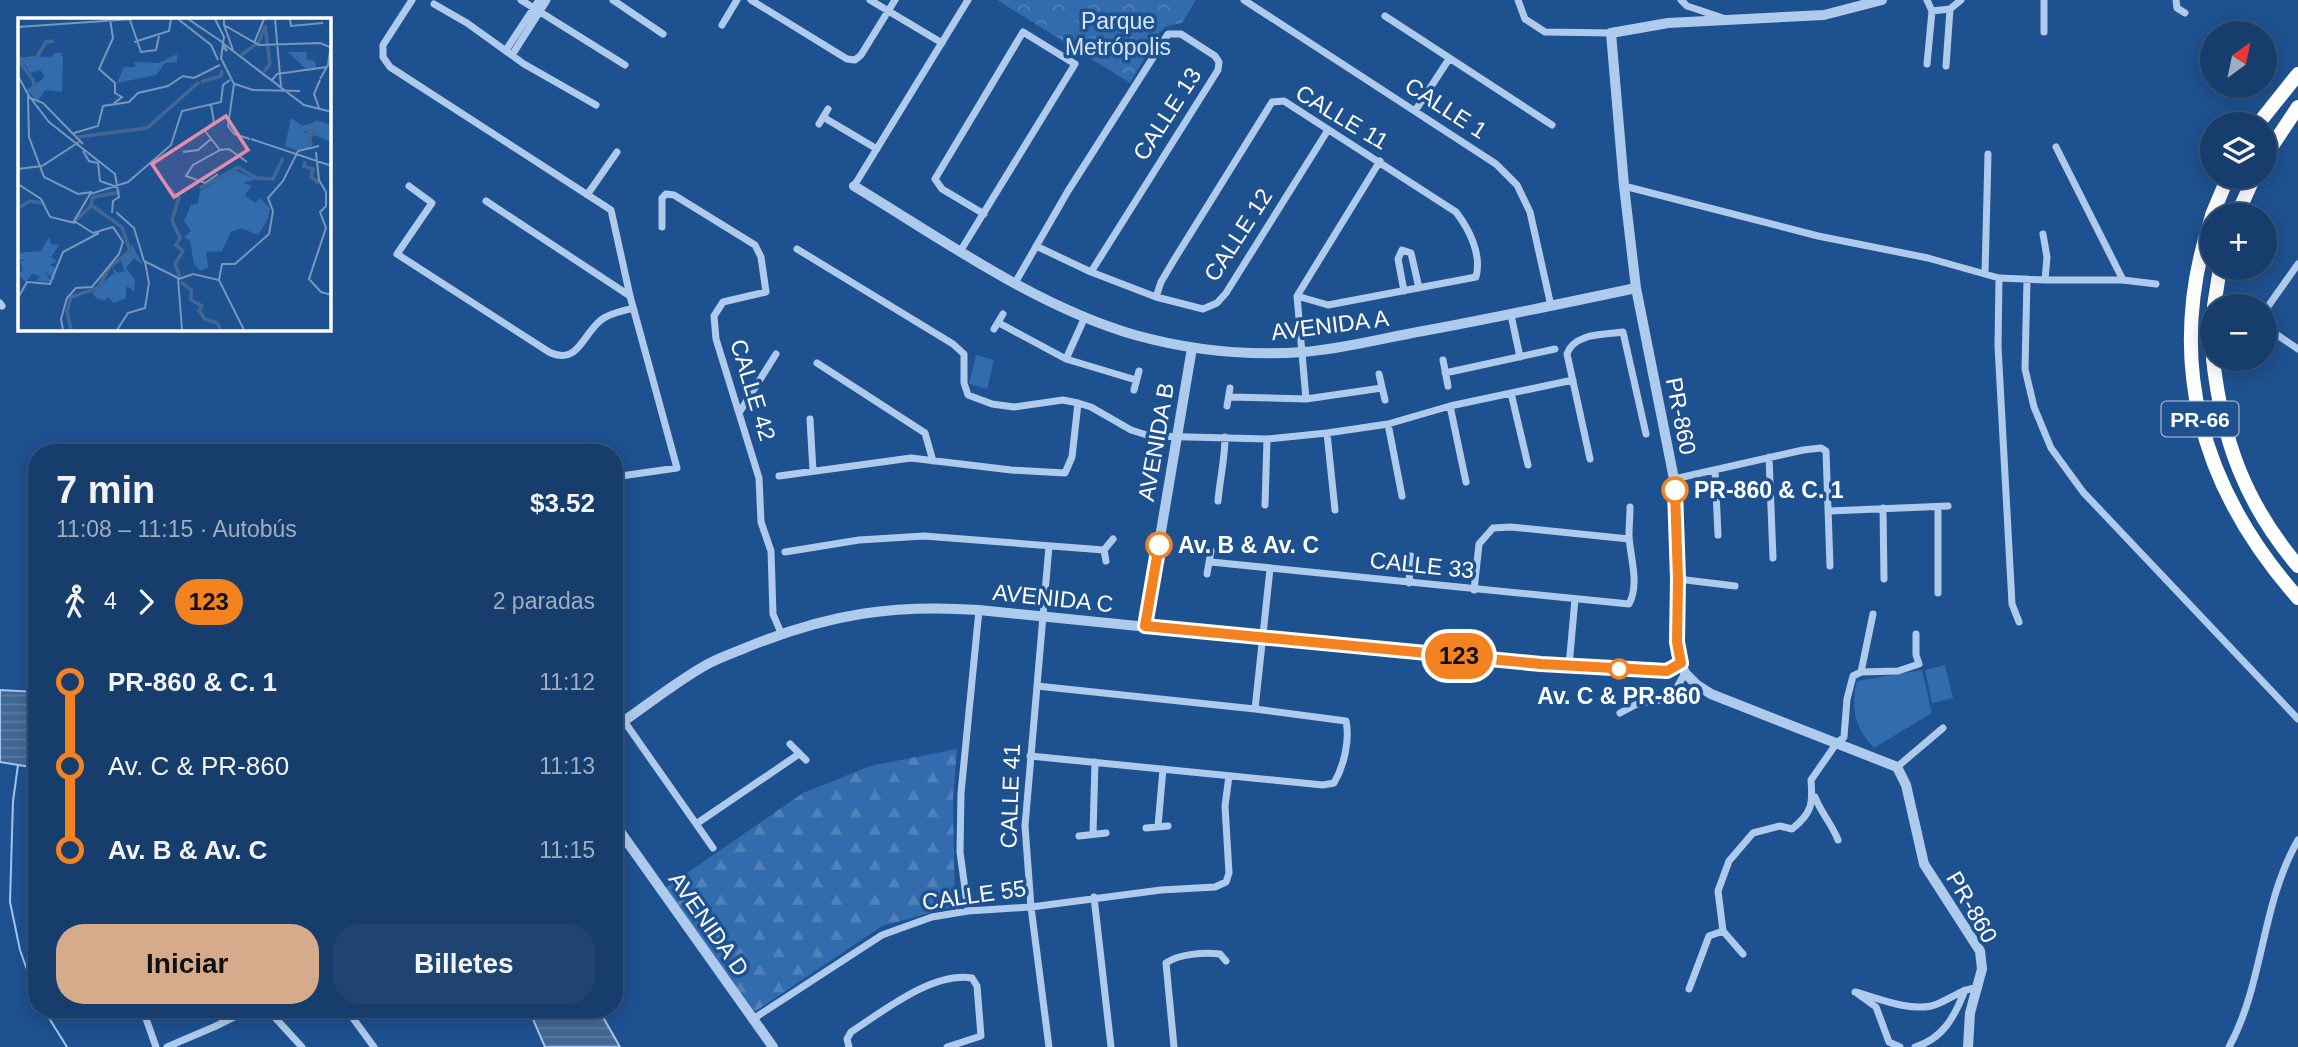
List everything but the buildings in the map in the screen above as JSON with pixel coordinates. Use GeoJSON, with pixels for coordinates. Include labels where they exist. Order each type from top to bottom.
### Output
{"type":"FeatureCollection","features":[{"type":"Feature","properties":{"kind":"highway"},"geometry":{"type":"LineString","coordinates":[[2268,112],[2298,74]]}},
{"type":"Feature","properties":{"kind":"highway"},"geometry":{"type":"LineString","coordinates":[[2277,138],[2298,107]]}},
{"type":"Feature","properties":{"kind":"highway","name":"PR-66"},"geometry":{"type":"LineString","coordinates":[[2200,258],[2192,306],[2191,355],[2203,431],[2218,478],[2243,527],[2298,598]]}},
{"type":"Feature","properties":{"kind":"highway","name":"PR-66"},"geometry":{"type":"LineString","coordinates":[[2215,371],[2222,420],[2236,466],[2251,499],[2282,547],[2298,563]]}},
{"type":"Feature","properties":{"kind":"street"},"geometry":{"type":"LineString","coordinates":[[412,0],[383,45],[383,57],[390,67],[611,210],[633,308],[677,468],[623,476]]}},
{"type":"Feature","properties":{"kind":"street"},"geometry":{"type":"LineString","coordinates":[[521,0],[625,65]]}},
{"type":"Feature","properties":{"kind":"street"},"geometry":{"type":"LineString","coordinates":[[537,10],[539,0]]}},
{"type":"Feature","properties":{"kind":"street"},"geometry":{"type":"LineString","coordinates":[[509,53],[537,10],[547,0]]}},
{"type":"Feature","properties":{"kind":"street"},"geometry":{"type":"LineString","coordinates":[[613,0],[663,34]]}},
{"type":"Feature","properties":{"kind":"street"},"geometry":{"type":"LineString","coordinates":[[722,25],[737,0]]}},
{"type":"Feature","properties":{"kind":"street"},"geometry":{"type":"LineString","coordinates":[[751,0],[848,59],[855,60],[861,55],[895,0]]}},
{"type":"Feature","properties":{"kind":"street"},"geometry":{"type":"LineString","coordinates":[[870,0],[942,43]]}},
{"type":"Feature","properties":{"kind":"street"},"geometry":{"type":"LineString","coordinates":[[854,186],[968,0]]}},
{"type":"Feature","properties":{"kind":"street","name":"CALLE 1"},"geometry":{"type":"LineString","coordinates":[[1244,0],[1496,164],[1517,186],[1530,212],[1551,306]]}},
{"type":"Feature","properties":{"kind":"street"},"geometry":{"type":"LineString","coordinates":[[1518,0],[1525,19],[1545,32],[1611,33],[1668,23],[1824,15],[1857,4],[1882,0]]}},
{"type":"Feature","properties":{"kind":"street"},"geometry":{"type":"LineString","coordinates":[[1681,0],[1687,6],[1713,13],[1726,20]]}},
{"type":"Feature","properties":{"kind":"street"},"geometry":{"type":"LineString","coordinates":[[1927,0],[1932,11],[1927,64]]}},
{"type":"Feature","properties":{"kind":"street"},"geometry":{"type":"LineString","coordinates":[[1932,11],[1950,9],[1961,0]]}},
{"type":"Feature","properties":{"kind":"street"},"geometry":{"type":"LineString","coordinates":[[2044,0],[2044,32]]}},
{"type":"Feature","properties":{"kind":"street"},"geometry":{"type":"LineString","coordinates":[[2176,0],[2177,8],[2185,13]]}},
{"type":"Feature","properties":{"kind":"street"},"geometry":{"type":"LineString","coordinates":[[434,4],[596,105]]}},
{"type":"Feature","properties":{"kind":"street"},"geometry":{"type":"LineString","coordinates":[[1946,66],[1950,9]]}},
{"type":"Feature","properties":{"kind":"street"},"geometry":{"type":"LineString","coordinates":[[1385,16],[1552,125]]}},
{"type":"Feature","properties":{"kind":"street"},"geometry":{"type":"LineString","coordinates":[[961,250],[984,214],[1075,65],[1023,32],[935,179],[942,189],[984,214]]}},
{"type":"Feature","properties":{"kind":"street","name":"PR-860"},"geometry":{"type":"LineString","coordinates":[[1611,33],[1636,288],[1674,479],[1678,579],[1677,642],[1683,668]]}},
{"type":"Feature","properties":{"kind":"street","name":"CALLE 13"},"geometry":{"type":"LineString","coordinates":[[1015,283],[1068,191],[1168,34],[1181,34],[1215,56],[1219,62],[1218,70],[1091,272]]}},
{"type":"Feature","properties":{"kind":"street"},"geometry":{"type":"LineString","coordinates":[[1415,111],[1449,59]]}},
{"type":"Feature","properties":{"kind":"street","name":"CALLE 11"},"geometry":{"type":"LineString","coordinates":[[1157,297],[1161,282],[1272,102],[1284,100],[1456,212],[1469,229],[1476,276],[1419,288]]}},
{"type":"Feature","properties":{"kind":"street"},"geometry":{"type":"LineString","coordinates":[[828,109],[821,121],[877,149]]}},
{"type":"Feature","properties":{"kind":"street","name":"CALLE 12"},"geometry":{"type":"LineString","coordinates":[[1036,246],[1091,272],[1157,297],[1203,309],[1217,303],[1226,293],[1328,130]]}},
{"type":"Feature","properties":{"kind":"street"},"geometry":{"type":"LineString","coordinates":[[2056,148],[2123,281]]}},
{"type":"Feature","properties":{"kind":"street"},"geometry":{"type":"LineString","coordinates":[[587,195],[617,152]]}},
{"type":"Feature","properties":{"kind":"street"},"geometry":{"type":"LineString","coordinates":[[1985,274],[1988,154]]}},
{"type":"Feature","properties":{"kind":"street"},"geometry":{"type":"LineString","coordinates":[[1306,399],[1297,296],[1380,161]]}},
{"type":"Feature","properties":{"kind":"street"},"geometry":{"type":"LineString","coordinates":[[409,186],[432,203],[397,254],[549,352],[559,357],[571,354],[600,320],[633,308]]}},
{"type":"Feature","properties":{"kind":"street","name":"AVENIDA A"},"geometry":{"type":"LineString","coordinates":[[854,186],[1015,283],[1085,317],[1134,335],[1192,348],[1251,353],[1302,352],[1511,315],[1636,288]]}},
{"type":"Feature","properties":{"kind":"street"},"geometry":{"type":"LineString","coordinates":[[1624,186],[1818,236],[1928,258],[1999,278],[2156,284]]}},
{"type":"Feature","properties":{"kind":"street","name":"CALLE 42"},"geometry":{"type":"LineString","coordinates":[[662,227],[663,198],[666,194],[674,195],[755,245],[761,257],[766,292],[723,302],[714,316],[716,339],[759,478],[761,522],[771,551],[773,614],[781,633]]}},
{"type":"Feature","properties":{"kind":"street"},"geometry":{"type":"LineString","coordinates":[[486,201],[630,296]]}},
{"type":"Feature","properties":{"kind":"street"},"geometry":{"type":"LineString","coordinates":[[2043,234],[2047,257],[2045,281]]}},
{"type":"Feature","properties":{"kind":"street"},"geometry":{"type":"LineString","coordinates":[[797,249],[953,344],[964,354],[964,383],[968,395],[992,404],[1014,407],[1063,400],[1078,403],[1091,407],[1131,430],[1150,436],[1267,439],[1327,433],[1388,424],[1450,406],[1573,380]]}},
{"type":"Feature","properties":{"kind":"street"},"geometry":{"type":"LineString","coordinates":[[1297,296],[1328,305],[1404,291],[1419,288],[1411,253],[1402,250],[1398,259],[1404,291]]}},
{"type":"Feature","properties":{"kind":"street"},"geometry":{"type":"LineString","coordinates":[[2277,294],[2298,264]]}},
{"type":"Feature","properties":{"kind":"street"},"geometry":{"type":"LineString","coordinates":[[1999,278],[1998,346],[2012,604],[2019,622]]}},
{"type":"Feature","properties":{"kind":"street"},"geometry":{"type":"LineString","coordinates":[[2027,279],[2025,369],[2034,407],[2051,448],[2083,492],[2298,719]]}},
{"type":"Feature","properties":{"kind":"street"},"geometry":{"type":"LineString","coordinates":[[1003,314],[997,326],[1066,359],[1136,380]]}},
{"type":"Feature","properties":{"kind":"street"},"geometry":{"type":"LineString","coordinates":[[1511,315],[1520,357]]}},
{"type":"Feature","properties":{"kind":"street"},"geometry":{"type":"LineString","coordinates":[[1066,359],[1085,317]]}},
{"type":"Feature","properties":{"kind":"street"},"geometry":{"type":"LineString","coordinates":[[1590,459],[1567,354],[1569,346],[1577,340],[1623,332],[1646,434]]}},
{"type":"Feature","properties":{"kind":"street"},"geometry":{"type":"LineString","coordinates":[[2277,335],[2298,349]]}},
{"type":"Feature","properties":{"kind":"street","name":"AVENIDA B"},"geometry":{"type":"LineString","coordinates":[[1145,626],[1192,348]]}},
{"type":"Feature","properties":{"kind":"street"},"geometry":{"type":"LineString","coordinates":[[1445,373],[1555,349]]}},
{"type":"Feature","properties":{"kind":"street"},"geometry":{"type":"LineString","coordinates":[[739,414],[776,354]]}},
{"type":"Feature","properties":{"kind":"street"},"geometry":{"type":"LineString","coordinates":[[1443,360],[1448,386]]}},
{"type":"Feature","properties":{"kind":"street"},"geometry":{"type":"LineString","coordinates":[[817,363],[925,433],[933,460]]}},
{"type":"Feature","properties":{"kind":"street"},"geometry":{"type":"LineString","coordinates":[[1134,390],[1139,371]]}},
{"type":"Feature","properties":{"kind":"street"},"geometry":{"type":"LineString","coordinates":[[1379,374],[1385,400]]}},
{"type":"Feature","properties":{"kind":"street"},"geometry":{"type":"LineString","coordinates":[[1227,406],[1230,387]]}},
{"type":"Feature","properties":{"kind":"street"},"geometry":{"type":"LineString","coordinates":[[1230,397],[1306,399],[1382,388]]}},
{"type":"Feature","properties":{"kind":"street"},"geometry":{"type":"LineString","coordinates":[[1511,393],[1528,465]]}},
{"type":"Feature","properties":{"kind":"street"},"geometry":{"type":"LineString","coordinates":[[779,476],[911,458],[1011,470],[1065,473],[1072,457],[1078,403]]}},
{"type":"Feature","properties":{"kind":"street"},"geometry":{"type":"LineString","coordinates":[[1450,406],[1466,482]]}},
{"type":"Feature","properties":{"kind":"street"},"geometry":{"type":"LineString","coordinates":[[810,419],[813,471]]}},
{"type":"Feature","properties":{"kind":"street"},"geometry":{"type":"LineString","coordinates":[[1388,424],[1402,496]]}},
{"type":"Feature","properties":{"kind":"street"},"geometry":{"type":"LineString","coordinates":[[1327,433],[1335,510]]}},
{"type":"Feature","properties":{"kind":"street"},"geometry":{"type":"LineString","coordinates":[[1218,501],[1221,466],[1225,459],[1225,437]]}},
{"type":"Feature","properties":{"kind":"street"},"geometry":{"type":"LineString","coordinates":[[1265,505],[1267,439]]}},
{"type":"Feature","properties":{"kind":"street"},"geometry":{"type":"LineString","coordinates":[[1674,479],[1821,448],[1826,451],[1830,566]]}},
{"type":"Feature","properties":{"kind":"street"},"geometry":{"type":"LineString","coordinates":[[1769,457],[1773,558]]}},
{"type":"Feature","properties":{"kind":"street"},"geometry":{"type":"LineString","coordinates":[[1714,470],[1718,535]]}},
{"type":"Feature","properties":{"kind":"street"},"geometry":{"type":"LineString","coordinates":[[1829,510],[1948,506]]}},
{"type":"Feature","properties":{"kind":"street"},"geometry":{"type":"LineString","coordinates":[[1474,590],[1479,544],[1493,528],[1511,527],[1629,539],[1630,507]]}},
{"type":"Feature","properties":{"kind":"street"},"geometry":{"type":"LineString","coordinates":[[1938,507],[1938,593]]}},
{"type":"Feature","properties":{"kind":"street"},"geometry":{"type":"LineString","coordinates":[[1883,508],[1884,579]]}},
{"type":"Feature","properties":{"kind":"street"},"geometry":{"type":"LineString","coordinates":[[785,552],[859,540],[924,536],[1104,550]]}},
{"type":"Feature","properties":{"kind":"street"},"geometry":{"type":"LineString","coordinates":[[1106,561],[1104,550],[1113,539]]}},
{"type":"Feature","properties":{"kind":"street","name":"CALLE 33"},"geometry":{"type":"LineString","coordinates":[[1211,562],[1629,604],[1633,597],[1633,559],[1629,539]]}},
{"type":"Feature","properties":{"kind":"street","name":"CALLE 41"},"geometry":{"type":"LineString","coordinates":[[1049,546],[1025,826],[1031,907],[1049,1047]]}},
{"type":"Feature","properties":{"kind":"street"},"geometry":{"type":"LineString","coordinates":[[1207,574],[1211,551]]}},
{"type":"Feature","properties":{"kind":"street"},"geometry":{"type":"LineString","coordinates":[[1409,583],[1411,556]]}},
{"type":"Feature","properties":{"kind":"street"},"geometry":{"type":"LineString","coordinates":[[1255,709],[1270,569]]}},
{"type":"Feature","properties":{"kind":"street"},"geometry":{"type":"LineString","coordinates":[[1678,579],[1735,586]]}},
{"type":"Feature","properties":{"kind":"street"},"geometry":{"type":"LineString","coordinates":[[1569,666],[1575,599]]}},
{"type":"Feature","properties":{"kind":"street","name":"AVENIDA C"},"geometry":{"type":"LineString","coordinates":[[624,721],[708,663],[781,633],[839,616],[883,609],[934,607],[979,610],[1569,666],[1667,671],[1683,668]]}},
{"type":"Feature","properties":{"kind":"street"},"geometry":{"type":"LineString","coordinates":[[968,911],[960,852],[961,793],[979,610]]}},
{"type":"Feature","properties":{"kind":"street"},"geometry":{"type":"LineString","coordinates":[[1861,672],[1873,614]]}},
{"type":"Feature","properties":{"kind":"street"},"geometry":{"type":"LineString","coordinates":[[1743,954],[1723,931],[1718,891],[1729,861],[1752,833],[1780,826],[1792,829],[1803,821],[1813,803],[1811,780],[1844,737],[1847,699],[1853,676],[1861,672],[1898,671],[1919,664],[1916,634]]}},
{"type":"Feature","properties":{"kind":"street"},"geometry":{"type":"LineString","coordinates":[[1620,713],[1637,704],[1671,698],[1683,668],[1697,685],[1711,694],[1896,766],[1943,728]]}},
{"type":"Feature","properties":{"kind":"street"},"geometry":{"type":"LineString","coordinates":[[1030,756],[1323,785],[1334,783],[1339,776],[1349,733],[1346,721],[1037,686]]}},
{"type":"Feature","properties":{"kind":"street"},"geometry":{"type":"LineString","coordinates":[[624,721],[713,848]]}},
{"type":"Feature","properties":{"kind":"street"},"geometry":{"type":"LineString","coordinates":[[790,744],[806,760]]}},
{"type":"Feature","properties":{"kind":"street"},"geometry":{"type":"LineString","coordinates":[[696,824],[799,754]]}},
{"type":"Feature","properties":{"kind":"street"},"geometry":{"type":"LineString","coordinates":[[1093,834],[1095,762]]}},
{"type":"Feature","properties":{"kind":"street","name":"PR-860"},"geometry":{"type":"LineString","coordinates":[[1896,766],[1906,785],[1924,864],[1980,951],[1982,970],[1970,1013],[1968,1047]]}},
{"type":"Feature","properties":{"kind":"street"},"geometry":{"type":"LineString","coordinates":[[1158,826],[1163,769]]}},
{"type":"Feature","properties":{"kind":"street","name":"CALLE 55"},"geometry":{"type":"LineString","coordinates":[[753,1019],[882,935],[932,917],[968,911],[1031,907],[1094,897],[1215,887],[1226,882],[1229,873],[1225,806],[1229,776]]}},
{"type":"Feature","properties":{"kind":"street"},"geometry":{"type":"LineString","coordinates":[[1812,790],[1838,840]]}},
{"type":"Feature","properties":{"kind":"street"},"geometry":{"type":"LineString","coordinates":[[1146,828],[1168,826]]}},
{"type":"Feature","properties":{"kind":"street"},"geometry":{"type":"LineString","coordinates":[[1079,836],[1106,833]]}},
{"type":"Feature","properties":{"kind":"street","name":"AVENIDA D"},"geometry":{"type":"LineString","coordinates":[[623,836],[773,1047]]}},
{"type":"Feature","properties":{"kind":"street"},"geometry":{"type":"LineString","coordinates":[[2229,1047],[2243,1022],[2279,885],[2298,840]]}},
{"type":"Feature","properties":{"kind":"street"},"geometry":{"type":"LineString","coordinates":[[1094,897],[1111,1047]]}},
{"type":"Feature","properties":{"kind":"street"},"geometry":{"type":"LineString","coordinates":[[1689,989],[1709,936],[1723,931]]}},
{"type":"Feature","properties":{"kind":"street"},"geometry":{"type":"LineString","coordinates":[[1174,1047],[1166,964],[1173,958],[1213,953],[1220,954],[1226,961]]}},
{"type":"Feature","properties":{"kind":"street"},"geometry":{"type":"LineString","coordinates":[[849,1047],[851,1032],[901,999],[930,985],[962,976],[972,978],[977,986],[981,1036],[947,1047]]}},
{"type":"Feature","properties":{"kind":"street"},"geometry":{"type":"LineString","coordinates":[[1901,1047],[1889,1042],[1875,1007],[1855,992],[1915,1008],[1934,1006],[1965,989],[1978,988]]}},
{"type":"Feature","properties":{"kind":"street"},"geometry":{"type":"LineString","coordinates":[[1915,1047],[1926,1044],[1942,1032],[1952,1019],[1965,989]]}},
{"type":"Feature","properties":{"kind":"street"},"geometry":{"type":"LineString","coordinates":[[146,1018],[156,1047]]}},
{"type":"Feature","properties":{"kind":"street"},"geometry":{"type":"LineString","coordinates":[[167,1047],[233,1018]]}},
{"type":"Feature","properties":{"kind":"street"},"geometry":{"type":"LineString","coordinates":[[275,1018],[302,1047]]}},
{"type":"Feature","properties":{"kind":"street"},"geometry":{"type":"LineString","coordinates":[[353,1018],[374,1047]]}},
{"type":"Feature","properties":{"kind":"green space","name":"Parque Metrópolis"},"geometry":{"type":"Polygon","coordinates":[[[997,0],[1196,0],[1182,23],[1167,26],[1160,32],[1130,83],[997,0]]]}},
{"type":"Feature","properties":{"kind":"green space"},"geometry":{"type":"Polygon","coordinates":[[[1190,0],[1182,14],[1163,2],[1190,0]]]}},
{"type":"Feature","properties":{"kind":"green space"},"geometry":{"type":"Polygon","coordinates":[[[1066,15],[1077,22],[1066,39],[1055,32],[1066,15]]]}},
{"type":"Feature","properties":{"kind":"green space"},"geometry":{"type":"Polygon","coordinates":[[[976,355],[994,360],[987,389],[969,384],[976,355]]]}},
{"type":"Feature","properties":{"kind":"green space"},"geometry":{"type":"Polygon","coordinates":[[[1945,665],[1953,698],[1932,703],[1925,670],[1945,665]]]}},
{"type":"Feature","properties":{"kind":"green space"},"geometry":{"type":"Polygon","coordinates":[[[1922,670],[1932,713],[1874,748],[1858,725],[1854,708],[1857,681],[1922,670]]]}},
{"type":"Feature","properties":{"kind":"green space"},"geometry":{"type":"Polygon","coordinates":[[[957,749],[953,799],[955,906],[882,926],[753,1013],[664,889],[803,793],[870,766],[957,749]]]}},
{"type":"Feature","properties":{"kind":"shaded area"},"geometry":{"type":"Polygon","coordinates":[[[0,690],[28,692],[28,767],[0,762],[0,690]]]}},
{"type":"Feature","properties":{"kind":"shaded area"},"geometry":{"type":"Polygon","coordinates":[[[532,1018],[604,1018],[620,1047],[545,1047],[532,1018]]]}},
{"type":"Feature","properties":{"kind":"waterway"},"geometry":{"type":"LineString","coordinates":[[18,765],[13,801],[10,902],[20,950],[28,973]]}},
{"type":"Feature","properties":{"kind":"waterway"},"geometry":{"type":"LineString","coordinates":[[49,1018],[67,1047]]}},
{"type":"Feature","properties":{"kind":"bus line","name":"123"},"geometry":{"type":"LineString","coordinates":[[1159,545],[1145,626],[1541,664],[1667,671],[1681,663],[1677,642],[1675,490]]}},
{"type":"Feature","properties":{"kind":"place","name":"PR-860 & C. 1"},"geometry":{"type":"Point","coordinates":[1675,490]}},
{"type":"Feature","properties":{"kind":"place","name":"Av. B & Av. C"},"geometry":{"type":"Point","coordinates":[1159,545]}},
{"type":"Feature","properties":{"kind":"place","name":"Av. C & PR-860"},"geometry":{"type":"Point","coordinates":[1619,669]}}]}
